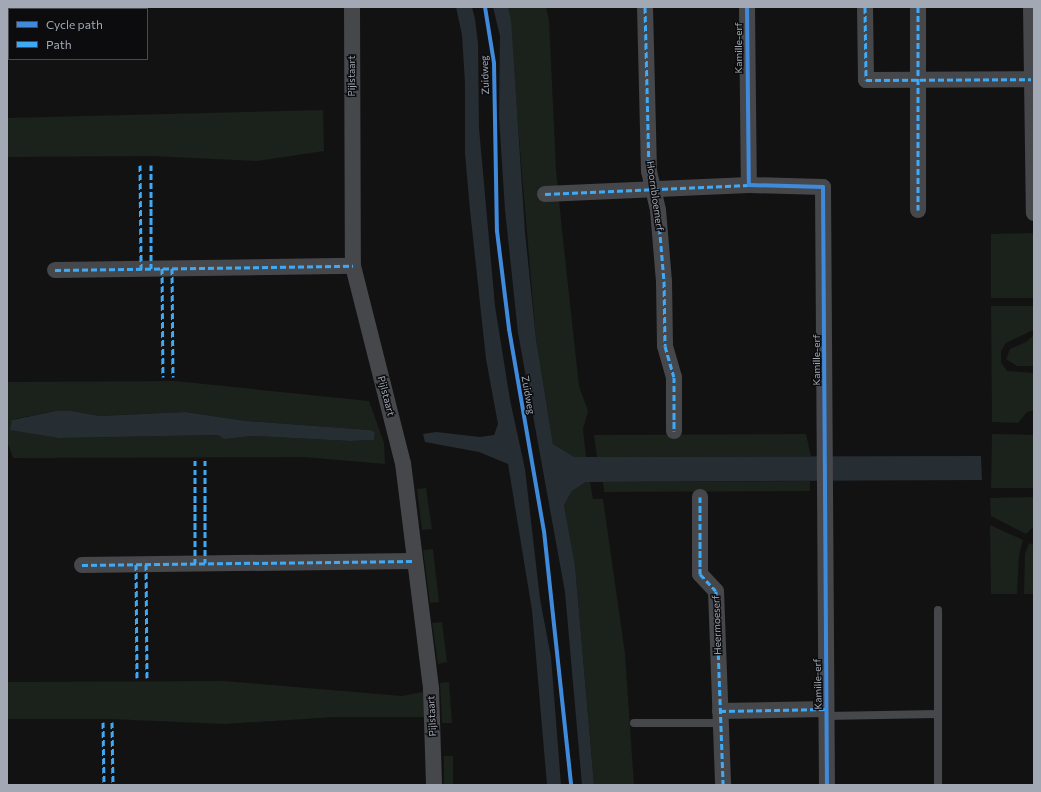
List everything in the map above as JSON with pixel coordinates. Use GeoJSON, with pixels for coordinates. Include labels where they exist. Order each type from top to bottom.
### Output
{"type":"FeatureCollection","features":[{"type":"Feature","properties":{"kind":"street","name":"Pijlstaart"},"geometry":{"type":"LineString","coordinates":[[352,7],[353,266],[403,463],[432,705],[434,785]]}},
{"type":"Feature","properties":{"kind":"street","name":"Hoornbloemerf"},"geometry":{"type":"LineString","coordinates":[[645,7],[649,171],[660,226],[665,346],[674,378],[674,431]]}},
{"type":"Feature","properties":{"kind":"street","name":"Kamille-erf"},"geometry":{"type":"LineString","coordinates":[[747,7],[749,185]]}},
{"type":"Feature","properties":{"kind":"street"},"geometry":{"type":"LineString","coordinates":[[865,7],[866,80],[1031,79]]}},
{"type":"Feature","properties":{"kind":"street"},"geometry":{"type":"LineString","coordinates":[[918,7],[918,210]]}},
{"type":"Feature","properties":{"kind":"street"},"geometry":{"type":"LineString","coordinates":[[1031,7],[1034,213]]}},
{"type":"Feature","properties":{"kind":"street","name":"Kamille-erf"},"geometry":{"type":"LineString","coordinates":[[545,194],[749,185],[822,187],[827,785]]}},
{"type":"Feature","properties":{"kind":"street"},"geometry":{"type":"LineString","coordinates":[[55,270],[353,266]]}},
{"type":"Feature","properties":{"kind":"street","name":"Heermoeserf"},"geometry":{"type":"LineString","coordinates":[[700,497],[700,574],[716,591],[723,785]]}},
{"type":"Feature","properties":{"kind":"street"},"geometry":{"type":"LineString","coordinates":[[82,565],[414,561]]}},
{"type":"Feature","properties":{"kind":"street"},"geometry":{"type":"LineString","coordinates":[[720,717],[826,713]]}},
{"type":"Feature","properties":{"kind":"lane"},"geometry":{"type":"LineString","coordinates":[[938,610],[938,785]]}},
{"type":"Feature","properties":{"kind":"lane"},"geometry":{"type":"LineString","coordinates":[[826,713],[937,714]]}},
{"type":"Feature","properties":{"kind":"lane"},"geometry":{"type":"LineString","coordinates":[[634,723],[720,717]]}},
{"type":"Feature","properties":{"kind":"shaded area"},"geometry":{"type":"Polygon","coordinates":[[[456,7],[472,7],[475,19],[478,43],[479,128],[495,306],[510,400],[525,469],[540,599],[551,657],[561,785],[547,785],[532,610],[508,464],[479,452],[425,442],[423,434],[436,432],[480,437],[494,435],[498,424],[486,359],[470,210],[465,153],[465,83],[462,35],[456,7]]]}},
{"type":"Feature","properties":{"kind":"shaded area"},"geometry":{"type":"Polygon","coordinates":[[[493,7],[508,7],[511,20],[525,232],[536,339],[553,444],[574,457],[981,456],[982,480],[586,482],[572,491],[564,505],[575,565],[594,785],[582,785],[565,592],[518,333],[505,210],[499,117],[500,36],[493,7]]]}},
{"type":"Feature","properties":{"kind":"shaded area"},"geometry":{"type":"Polygon","coordinates":[[[508,7],[546,7],[549,20],[556,169],[562,230],[579,386],[588,411],[583,429],[586,457],[573,457],[553,444],[536,339],[508,7]]]}},
{"type":"Feature","properties":{"kind":"shaded area"},"geometry":{"type":"Polygon","coordinates":[[[323,110],[324,151],[257,161],[152,156],[7,157],[7,118],[323,110]]]}},
{"type":"Feature","properties":{"kind":"shaded area"},"geometry":{"type":"Polygon","coordinates":[[[1034,233],[1034,298],[991,298],[991,234],[1034,233]]]}},
{"type":"Feature","properties":{"kind":"shaded area"},"geometry":{"type":"Polygon","coordinates":[[[991,306],[1034,306],[1033,330],[1006,343],[1001,351],[1001,362],[1007,371],[1034,373],[1034,410],[1027,412],[1018,423],[992,422],[991,306]]]}},
{"type":"Feature","properties":{"kind":"shaded area"},"geometry":{"type":"Polygon","coordinates":[[[1034,335],[1034,366],[1017,366],[1006,359],[1010,349],[1026,342],[1034,335]]]}},
{"type":"Feature","properties":{"kind":"shaded area"},"geometry":{"type":"Polygon","coordinates":[[[175,381],[369,401],[384,443],[385,464],[303,457],[13,458],[7,441],[7,382],[175,381]],[[56,411],[14,419],[19,431],[58,438],[218,435],[224,439],[252,436],[350,441],[374,440],[375,432],[370,430],[246,421],[185,412],[99,416],[72,411],[56,411]]]}},
{"type":"Feature","properties":{"kind":"shaded area"},"geometry":{"type":"Polygon","coordinates":[[[56,411],[72,411],[99,416],[185,412],[246,421],[370,430],[375,432],[374,440],[350,441],[252,436],[224,439],[218,435],[58,438],[10,430],[12,420],[56,411]]]}},
{"type":"Feature","properties":{"kind":"shaded area"},"geometry":{"type":"Polygon","coordinates":[[[806,434],[811,456],[597,457],[594,435],[806,434]]]}},
{"type":"Feature","properties":{"kind":"shaded area"},"geometry":{"type":"Polygon","coordinates":[[[992,434],[1034,435],[1034,488],[991,488],[992,434]]]}},
{"type":"Feature","properties":{"kind":"shaded area"},"geometry":{"type":"Polygon","coordinates":[[[810,481],[810,491],[604,492],[603,482],[810,481]]]}},
{"type":"Feature","properties":{"kind":"shaded area"},"geometry":{"type":"Polygon","coordinates":[[[586,482],[590,482],[593,499],[603,499],[625,654],[634,785],[594,785],[575,565],[564,505],[572,491],[586,482]]]}},
{"type":"Feature","properties":{"kind":"shaded area"},"geometry":{"type":"Polygon","coordinates":[[[426,488],[432,529],[422,530],[417,489],[426,488]]]}},
{"type":"Feature","properties":{"kind":"shaded area"},"geometry":{"type":"Polygon","coordinates":[[[1034,497],[1034,526],[1026,534],[991,516],[990,498],[1034,497]]]}},
{"type":"Feature","properties":{"kind":"shaded area"},"geometry":{"type":"Polygon","coordinates":[[[990,525],[1023,540],[1019,555],[1017,594],[991,594],[990,525]]]}},
{"type":"Feature","properties":{"kind":"shaded area"},"geometry":{"type":"Polygon","coordinates":[[[1029,543],[1034,545],[1034,594],[1024,594],[1025,554],[1029,543]]]}},
{"type":"Feature","properties":{"kind":"shaded area"},"geometry":{"type":"Polygon","coordinates":[[[433,549],[439,602],[430,603],[423,550],[433,549]]]}},
{"type":"Feature","properties":{"kind":"shaded area"},"geometry":{"type":"Polygon","coordinates":[[[442,622],[447,662],[438,664],[432,623],[442,622]]]}},
{"type":"Feature","properties":{"kind":"shaded area"},"geometry":{"type":"Polygon","coordinates":[[[224,681],[402,696],[423,692],[426,717],[336,717],[225,724],[110,719],[7,719],[7,682],[224,681]]]}},
{"type":"Feature","properties":{"kind":"shaded area"},"geometry":{"type":"Polygon","coordinates":[[[449,682],[452,723],[442,723],[440,683],[449,682]]]}},
{"type":"Feature","properties":{"kind":"shaded area"},"geometry":{"type":"Polygon","coordinates":[[[444,756],[453,756],[453,785],[444,785],[444,756]]]}},
{"type":"Feature","properties":{"kind":"marked path"},"geometry":{"type":"LineString","coordinates":[[645,7],[649,171],[658,210],[664,281],[665,346],[674,377],[674,431]]}},
{"type":"Feature","properties":{"kind":"marked path"},"geometry":{"type":"LineString","coordinates":[[865,7],[866,80],[1031,79]]}},
{"type":"Feature","properties":{"kind":"marked path"},"geometry":{"type":"LineString","coordinates":[[918,7],[918,210]]}},
{"type":"Feature","properties":{"kind":"marked path"},"geometry":{"type":"LineString","coordinates":[[140,165],[141,269]]}},
{"type":"Feature","properties":{"kind":"marked path"},"geometry":{"type":"LineString","coordinates":[[151,165],[151,269]]}},
{"type":"Feature","properties":{"kind":"marked path"},"geometry":{"type":"LineString","coordinates":[[545,194],[749,185]]}},
{"type":"Feature","properties":{"kind":"marked path"},"geometry":{"type":"LineString","coordinates":[[55,270],[353,266]]}},
{"type":"Feature","properties":{"kind":"marked path"},"geometry":{"type":"LineString","coordinates":[[162,268],[163,377]]}},
{"type":"Feature","properties":{"kind":"marked path"},"geometry":{"type":"LineString","coordinates":[[172,268],[173,377]]}},
{"type":"Feature","properties":{"kind":"marked path"},"geometry":{"type":"LineString","coordinates":[[195,460],[195,563]]}},
{"type":"Feature","properties":{"kind":"marked path"},"geometry":{"type":"LineString","coordinates":[[205,460],[205,563]]}},
{"type":"Feature","properties":{"kind":"marked path"},"geometry":{"type":"LineString","coordinates":[[700,497],[700,574],[716,591],[723,785]]}},
{"type":"Feature","properties":{"kind":"marked path"},"geometry":{"type":"LineString","coordinates":[[82,565],[414,561]]}},
{"type":"Feature","properties":{"kind":"marked path"},"geometry":{"type":"LineString","coordinates":[[136,564],[137,678]]}},
{"type":"Feature","properties":{"kind":"marked path"},"geometry":{"type":"LineString","coordinates":[[146,564],[147,678]]}},
{"type":"Feature","properties":{"kind":"marked path"},"geometry":{"type":"LineString","coordinates":[[720,711],[826,709]]}},
{"type":"Feature","properties":{"kind":"marked path"},"geometry":{"type":"LineString","coordinates":[[103,722],[104,785]]}},
{"type":"Feature","properties":{"kind":"marked path"},"geometry":{"type":"LineString","coordinates":[[112,722],[113,785]]}},
{"type":"Feature","properties":{"kind":"cycle path","name":"Zuidweg"},"geometry":{"type":"LineString","coordinates":[[485,7],[494,63],[497,231],[509,329],[544,531],[571,785]]}},
{"type":"Feature","properties":{"kind":"cycle path"},"geometry":{"type":"LineString","coordinates":[[747,7],[749,185],[823,187],[827,785]]}}]}
